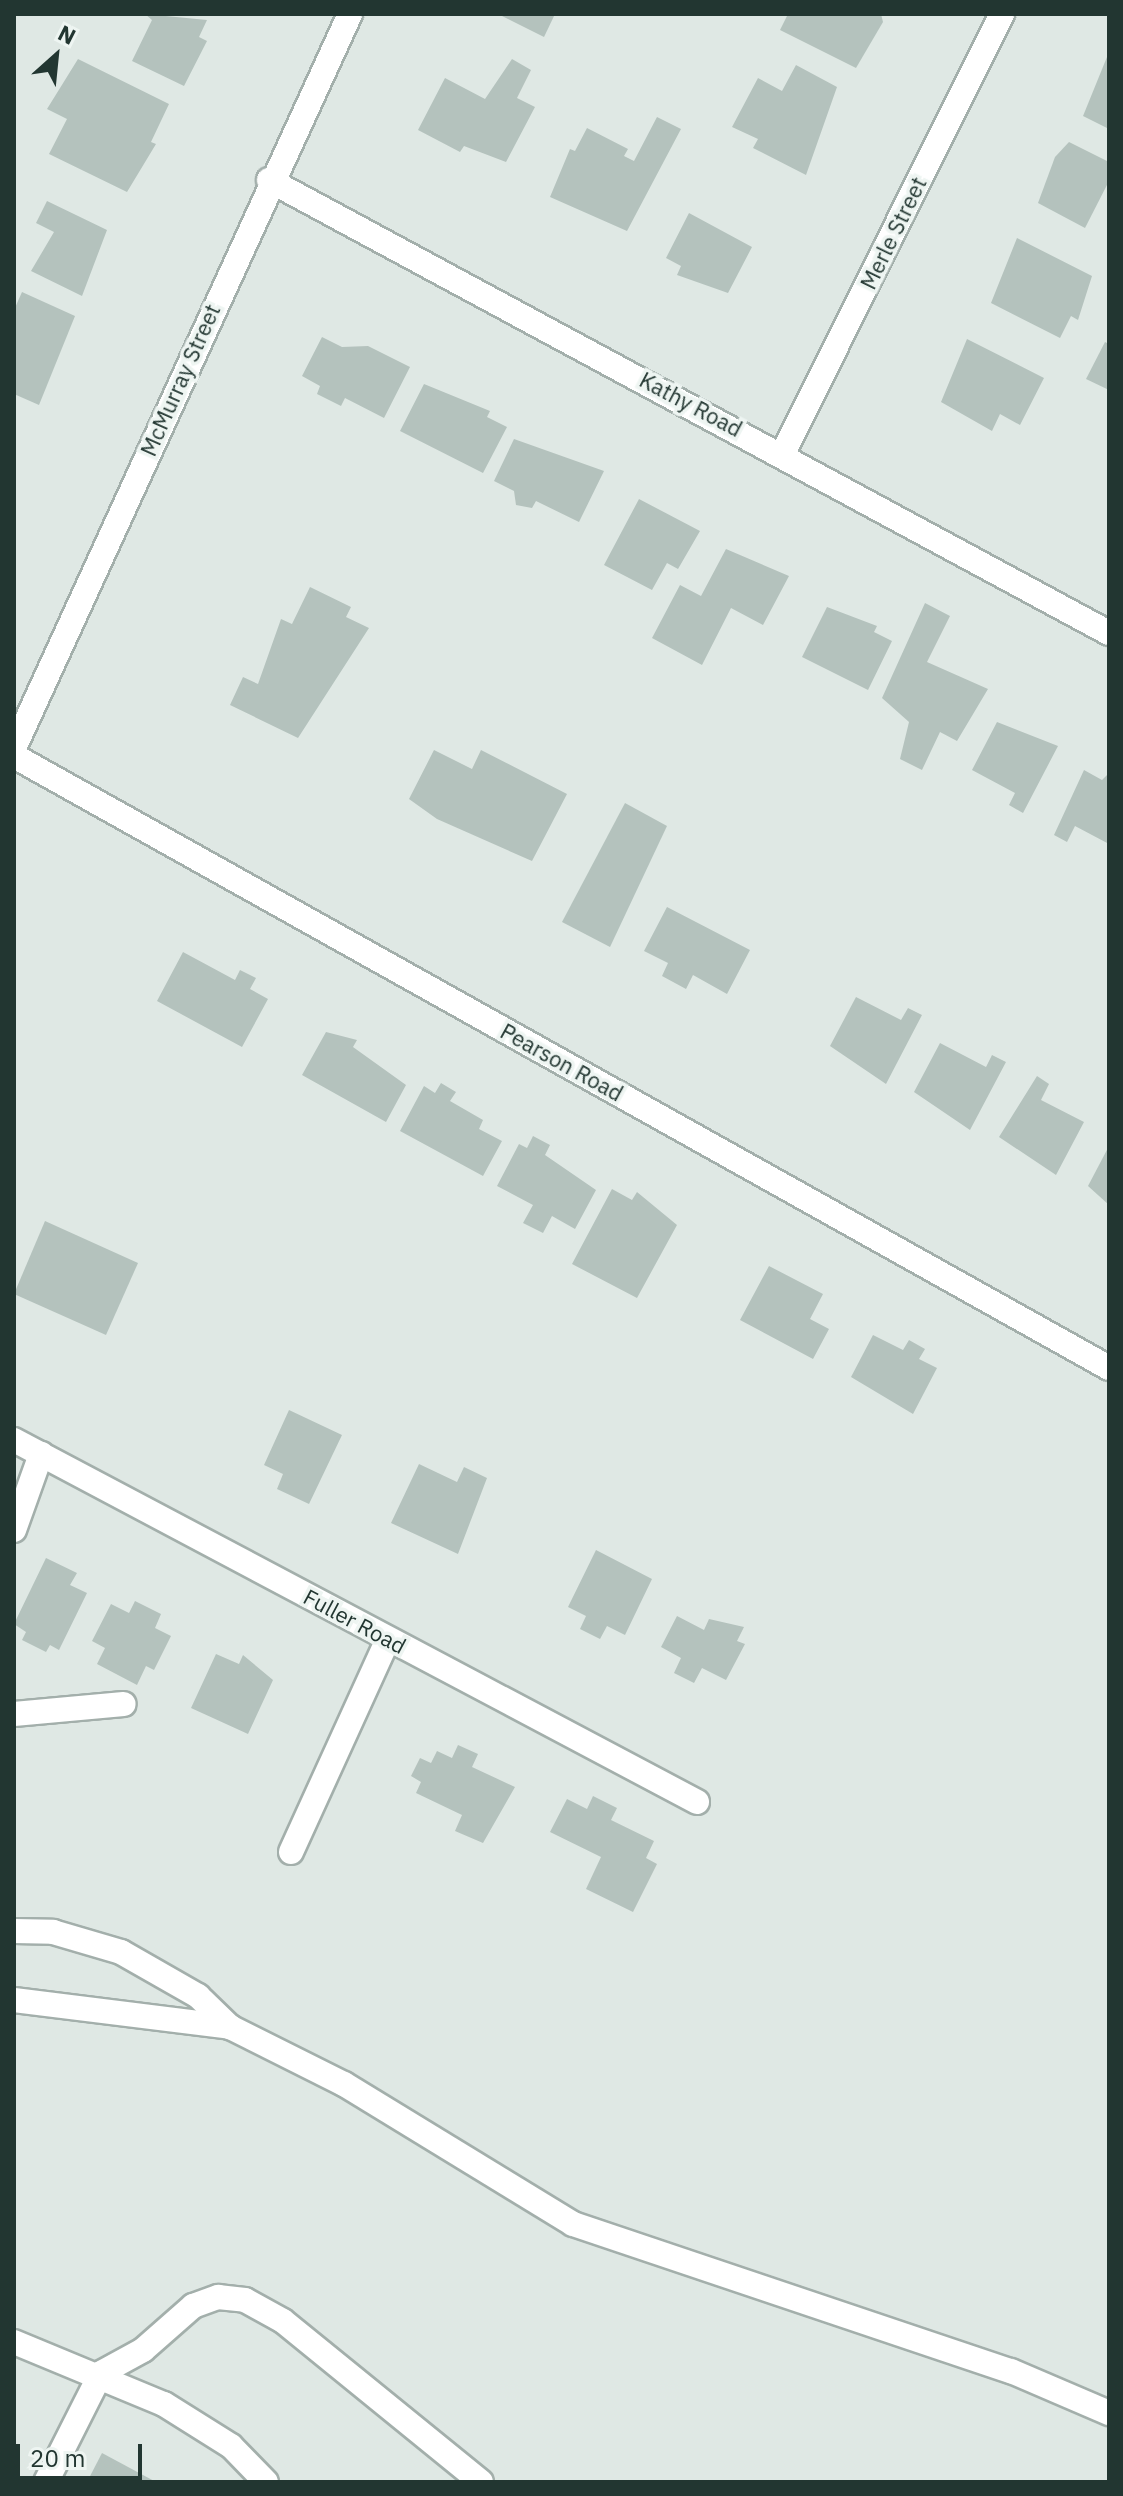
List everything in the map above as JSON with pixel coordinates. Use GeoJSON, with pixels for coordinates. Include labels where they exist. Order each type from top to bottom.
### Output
{"type":"FeatureCollection","features":[{"type":"Feature","properties":{"kind":"street","name":"McMurray Street"},"geometry":{"type":"LineString","coordinates":[[14,748],[269,180],[350,14]]}},
{"type":"Feature","properties":{"kind":"street","name":"Merle Street"},"geometry":{"type":"LineString","coordinates":[[783,453],[1002,14]]}},
{"type":"Feature","properties":{"kind":"street","name":"Kathy Road"},"geometry":{"type":"LineString","coordinates":[[269,180],[783,453],[1109,633]]}},
{"type":"Feature","properties":{"kind":"street","name":"Pearson Road"},"geometry":{"type":"LineString","coordinates":[[14,756],[1109,1368]]}},
{"type":"Feature","properties":{"kind":"street","name":"Fuller Road"},"geometry":{"type":"LineString","coordinates":[[14,1440],[697,1802]]}},
{"type":"Feature","properties":{"kind":"street"},"geometry":{"type":"LineString","coordinates":[[14,1530],[41,1454]]}},
{"type":"Feature","properties":{"kind":"street"},"geometry":{"type":"LineString","coordinates":[[291,1852],[388,1639]]}},
{"type":"Feature","properties":{"kind":"street"},"geometry":{"type":"LineString","coordinates":[[14,1714],[124,1704]]}},
{"type":"Feature","properties":{"kind":"street"},"geometry":{"type":"LineString","coordinates":[[14,1931],[53,1932],[121,1952],[198,1996],[230,2027],[344,2084],[573,2224],[1011,2371],[1109,2413]]}},
{"type":"Feature","properties":{"kind":"street"},"geometry":{"type":"LineString","coordinates":[[14,2000],[230,2027]]}},
{"type":"Feature","properties":{"kind":"street"},"geometry":{"type":"LineString","coordinates":[[46,2482],[101,2373],[205,2300],[245,2300],[283,2321],[481,2482]]}},
{"type":"Feature","properties":{"kind":"street"},"geometry":{"type":"LineString","coordinates":[[14,2342],[101,2373],[231,2446],[266,2482]]}},
{"type":"Feature","properties":{"kind":"building"},"geometry":{"type":"Polygon","coordinates":[[[145,14],[207,20],[199,37],[207,41],[184,86],[132,61],[152,20],[145,14]]]}},
{"type":"Feature","properties":{"kind":"building"},"geometry":{"type":"Polygon","coordinates":[[[498,14],[555,14],[544,37],[498,14]]]}},
{"type":"Feature","properties":{"kind":"building"},"geometry":{"type":"Polygon","coordinates":[[[788,14],[881,14],[883,22],[856,68],[780,30],[788,14]]]}},
{"type":"Feature","properties":{"kind":"building"},"geometry":{"type":"Polygon","coordinates":[[[1109,52],[1109,129],[1083,116],[1109,52]]]}},
{"type":"Feature","properties":{"kind":"building"},"geometry":{"type":"Polygon","coordinates":[[[78,59],[169,104],[151,142],[156,144],[127,192],[49,154],[67,119],[47,109],[78,59]]]}},
{"type":"Feature","properties":{"kind":"building"},"geometry":{"type":"Polygon","coordinates":[[[512,59],[531,70],[517,98],[535,107],[506,162],[464,146],[460,152],[418,130],[445,78],[485,99],[512,59]]]}},
{"type":"Feature","properties":{"kind":"building"},"geometry":{"type":"Polygon","coordinates":[[[796,65],[837,87],[806,175],[753,148],[758,139],[732,127],[758,78],[782,91],[796,65]]]}},
{"type":"Feature","properties":{"kind":"building"},"geometry":{"type":"Polygon","coordinates":[[[657,117],[681,129],[627,231],[550,197],[570,149],[575,151],[587,128],[628,149],[624,156],[634,161],[657,117]]]}},
{"type":"Feature","properties":{"kind":"building"},"geometry":{"type":"Polygon","coordinates":[[[1069,142],[1109,162],[1109,181],[1085,228],[1038,203],[1055,157],[1069,142]]]}},
{"type":"Feature","properties":{"kind":"building"},"geometry":{"type":"Polygon","coordinates":[[[47,201],[107,230],[82,296],[31,271],[54,232],[36,223],[47,201]]]}},
{"type":"Feature","properties":{"kind":"building"},"geometry":{"type":"Polygon","coordinates":[[[689,213],[752,247],[728,293],[677,275],[681,266],[666,258],[689,213]]]}},
{"type":"Feature","properties":{"kind":"building"},"geometry":{"type":"Polygon","coordinates":[[[1017,238],[1092,276],[1078,320],[1071,316],[1060,338],[991,303],[1017,238]]]}},
{"type":"Feature","properties":{"kind":"building"},"geometry":{"type":"Polygon","coordinates":[[[22,292],[75,316],[39,405],[14,394],[14,310],[22,292]]]}},
{"type":"Feature","properties":{"kind":"building"},"geometry":{"type":"Polygon","coordinates":[[[322,337],[342,347],[368,346],[410,367],[384,418],[345,398],[341,406],[317,394],[320,386],[302,376],[322,337]]]}},
{"type":"Feature","properties":{"kind":"building"},"geometry":{"type":"Polygon","coordinates":[[[967,339],[1044,378],[1020,425],[1000,414],[992,431],[941,402],[967,339]]]}},
{"type":"Feature","properties":{"kind":"building"},"geometry":{"type":"Polygon","coordinates":[[[1105,342],[1109,344],[1109,390],[1086,379],[1105,342]]]}},
{"type":"Feature","properties":{"kind":"building"},"geometry":{"type":"Polygon","coordinates":[[[424,384],[490,411],[487,417],[507,427],[483,473],[400,431],[424,384]]]}},
{"type":"Feature","properties":{"kind":"building"},"geometry":{"type":"Polygon","coordinates":[[[514,439],[604,471],[579,522],[536,501],[532,508],[516,505],[514,491],[494,481],[514,439]]]}},
{"type":"Feature","properties":{"kind":"building"},"geometry":{"type":"Polygon","coordinates":[[[639,499],[700,531],[678,569],[667,563],[652,590],[604,565],[639,499]]]}},
{"type":"Feature","properties":{"kind":"building"},"geometry":{"type":"Polygon","coordinates":[[[726,549],[789,576],[763,625],[731,608],[702,665],[652,638],[680,585],[701,596],[726,549]]]}},
{"type":"Feature","properties":{"kind":"building"},"geometry":{"type":"Polygon","coordinates":[[[310,587],[351,607],[346,617],[369,628],[298,738],[230,705],[243,677],[258,684],[281,619],[292,624],[310,587]]]}},
{"type":"Feature","properties":{"kind":"building"},"geometry":{"type":"Polygon","coordinates":[[[925,603],[950,616],[927,662],[988,689],[957,741],[940,732],[922,770],[900,759],[909,722],[882,698],[925,603]]]}},
{"type":"Feature","properties":{"kind":"building"},"geometry":{"type":"Polygon","coordinates":[[[827,607],[877,626],[874,632],[892,641],[868,690],[802,657],[827,607]]]}},
{"type":"Feature","properties":{"kind":"building"},"geometry":{"type":"Polygon","coordinates":[[[997,722],[1058,746],[1023,813],[1009,805],[1015,793],[972,770],[997,722]]]}},
{"type":"Feature","properties":{"kind":"building"},"geometry":{"type":"Polygon","coordinates":[[[434,750],[472,769],[481,750],[567,794],[532,861],[437,819],[409,799],[434,750]]]}},
{"type":"Feature","properties":{"kind":"building"},"geometry":{"type":"Polygon","coordinates":[[[1084,770],[1102,780],[1109,773],[1109,844],[1075,826],[1067,842],[1054,835],[1084,770]]]}},
{"type":"Feature","properties":{"kind":"building"},"geometry":{"type":"Polygon","coordinates":[[[625,803],[667,826],[610,947],[562,922],[625,803]]]}},
{"type":"Feature","properties":{"kind":"building"},"geometry":{"type":"Polygon","coordinates":[[[667,907],[750,950],[727,994],[693,975],[686,989],[662,976],[668,963],[644,951],[667,907]]]}},
{"type":"Feature","properties":{"kind":"building"},"geometry":{"type":"Polygon","coordinates":[[[183,952],[235,980],[240,970],[256,978],[250,989],[268,999],[242,1047],[157,1001],[183,952]]]}},
{"type":"Feature","properties":{"kind":"building"},"geometry":{"type":"Polygon","coordinates":[[[856,997],[901,1020],[908,1008],[922,1015],[886,1084],[830,1046],[856,997]]]}},
{"type":"Feature","properties":{"kind":"building"},"geometry":{"type":"Polygon","coordinates":[[[326,1032],[357,1040],[353,1047],[406,1085],[386,1122],[302,1075],[326,1032]]]}},
{"type":"Feature","properties":{"kind":"building"},"geometry":{"type":"Polygon","coordinates":[[[940,1043],[986,1067],[992,1055],[1006,1062],[970,1130],[914,1092],[940,1043]]]}},
{"type":"Feature","properties":{"kind":"building"},"geometry":{"type":"Polygon","coordinates":[[[1037,1076],[1049,1084],[1041,1100],[1084,1122],[1056,1175],[999,1137],[1037,1076]]]}},
{"type":"Feature","properties":{"kind":"building"},"geometry":{"type":"Polygon","coordinates":[[[441,1083],[456,1092],[450,1101],[483,1120],[479,1129],[502,1141],[483,1176],[400,1131],[424,1086],[435,1093],[441,1083]]]}},
{"type":"Feature","properties":{"kind":"building"},"geometry":{"type":"Polygon","coordinates":[[[533,1136],[550,1145],[545,1155],[596,1190],[575,1229],[552,1216],[543,1233],[523,1223],[533,1205],[497,1186],[519,1144],[527,1148],[533,1136]]]}},
{"type":"Feature","properties":{"kind":"building"},"geometry":{"type":"Polygon","coordinates":[[[1109,1146],[1109,1205],[1088,1186],[1109,1146]]]}},
{"type":"Feature","properties":{"kind":"building"},"geometry":{"type":"Polygon","coordinates":[[[612,1189],[632,1200],[637,1192],[677,1225],[637,1298],[572,1264],[612,1189]]]}},
{"type":"Feature","properties":{"kind":"building"},"geometry":{"type":"Polygon","coordinates":[[[45,1221],[138,1263],[106,1335],[14,1294],[45,1221]]]}},
{"type":"Feature","properties":{"kind":"building"},"geometry":{"type":"Polygon","coordinates":[[[769,1266],[823,1294],[810,1319],[829,1329],[813,1359],[740,1320],[769,1266]]]}},
{"type":"Feature","properties":{"kind":"building"},"geometry":{"type":"Polygon","coordinates":[[[873,1335],[903,1350],[909,1340],[925,1349],[919,1359],[937,1368],[913,1414],[851,1377],[873,1335]]]}},
{"type":"Feature","properties":{"kind":"building"},"geometry":{"type":"Polygon","coordinates":[[[289,1410],[342,1435],[309,1504],[277,1489],[283,1474],[264,1465],[289,1410]]]}},
{"type":"Feature","properties":{"kind":"building"},"geometry":{"type":"Polygon","coordinates":[[[419,1464],[457,1482],[464,1467],[487,1478],[458,1554],[391,1523],[419,1464]]]}},
{"type":"Feature","properties":{"kind":"building"},"geometry":{"type":"Polygon","coordinates":[[[596,1550],[652,1579],[625,1635],[607,1626],[600,1639],[580,1629],[586,1616],[568,1607],[596,1550]]]}},
{"type":"Feature","properties":{"kind":"building"},"geometry":{"type":"Polygon","coordinates":[[[46,1558],[77,1573],[70,1585],[87,1593],[59,1650],[50,1645],[46,1652],[22,1640],[26,1632],[14,1624],[46,1558]]]}},
{"type":"Feature","properties":{"kind":"building"},"geometry":{"type":"Polygon","coordinates":[[[135,1601],[161,1614],[155,1628],[171,1636],[154,1670],[146,1666],[137,1685],[97,1664],[105,1648],[92,1641],[111,1604],[129,1613],[135,1601]]]}},
{"type":"Feature","properties":{"kind":"building"},"geometry":{"type":"Polygon","coordinates":[[[677,1616],[704,1630],[709,1619],[744,1627],[737,1641],[745,1644],[726,1680],[702,1668],[694,1683],[674,1673],[681,1658],[661,1647],[677,1616]]]}},
{"type":"Feature","properties":{"kind":"building"},"geometry":{"type":"Polygon","coordinates":[[[216,1654],[239,1664],[243,1655],[273,1680],[248,1734],[191,1708],[216,1654]]]}},
{"type":"Feature","properties":{"kind":"building"},"geometry":{"type":"Polygon","coordinates":[[[458,1745],[478,1754],[472,1767],[515,1787],[483,1843],[455,1831],[462,1815],[416,1793],[421,1782],[411,1776],[420,1758],[431,1763],[437,1751],[452,1758],[458,1745]]]}},
{"type":"Feature","properties":{"kind":"building"},"geometry":{"type":"Polygon","coordinates":[[[593,1796],[617,1808],[611,1820],[654,1841],[646,1858],[657,1864],[633,1912],[586,1889],[601,1857],[550,1832],[567,1799],[587,1809],[593,1796]]]}},
{"type":"Feature","properties":{"kind":"building"},"geometry":{"type":"Polygon","coordinates":[[[102,2453],[156,2482],[87,2482],[102,2453]]]}}]}
